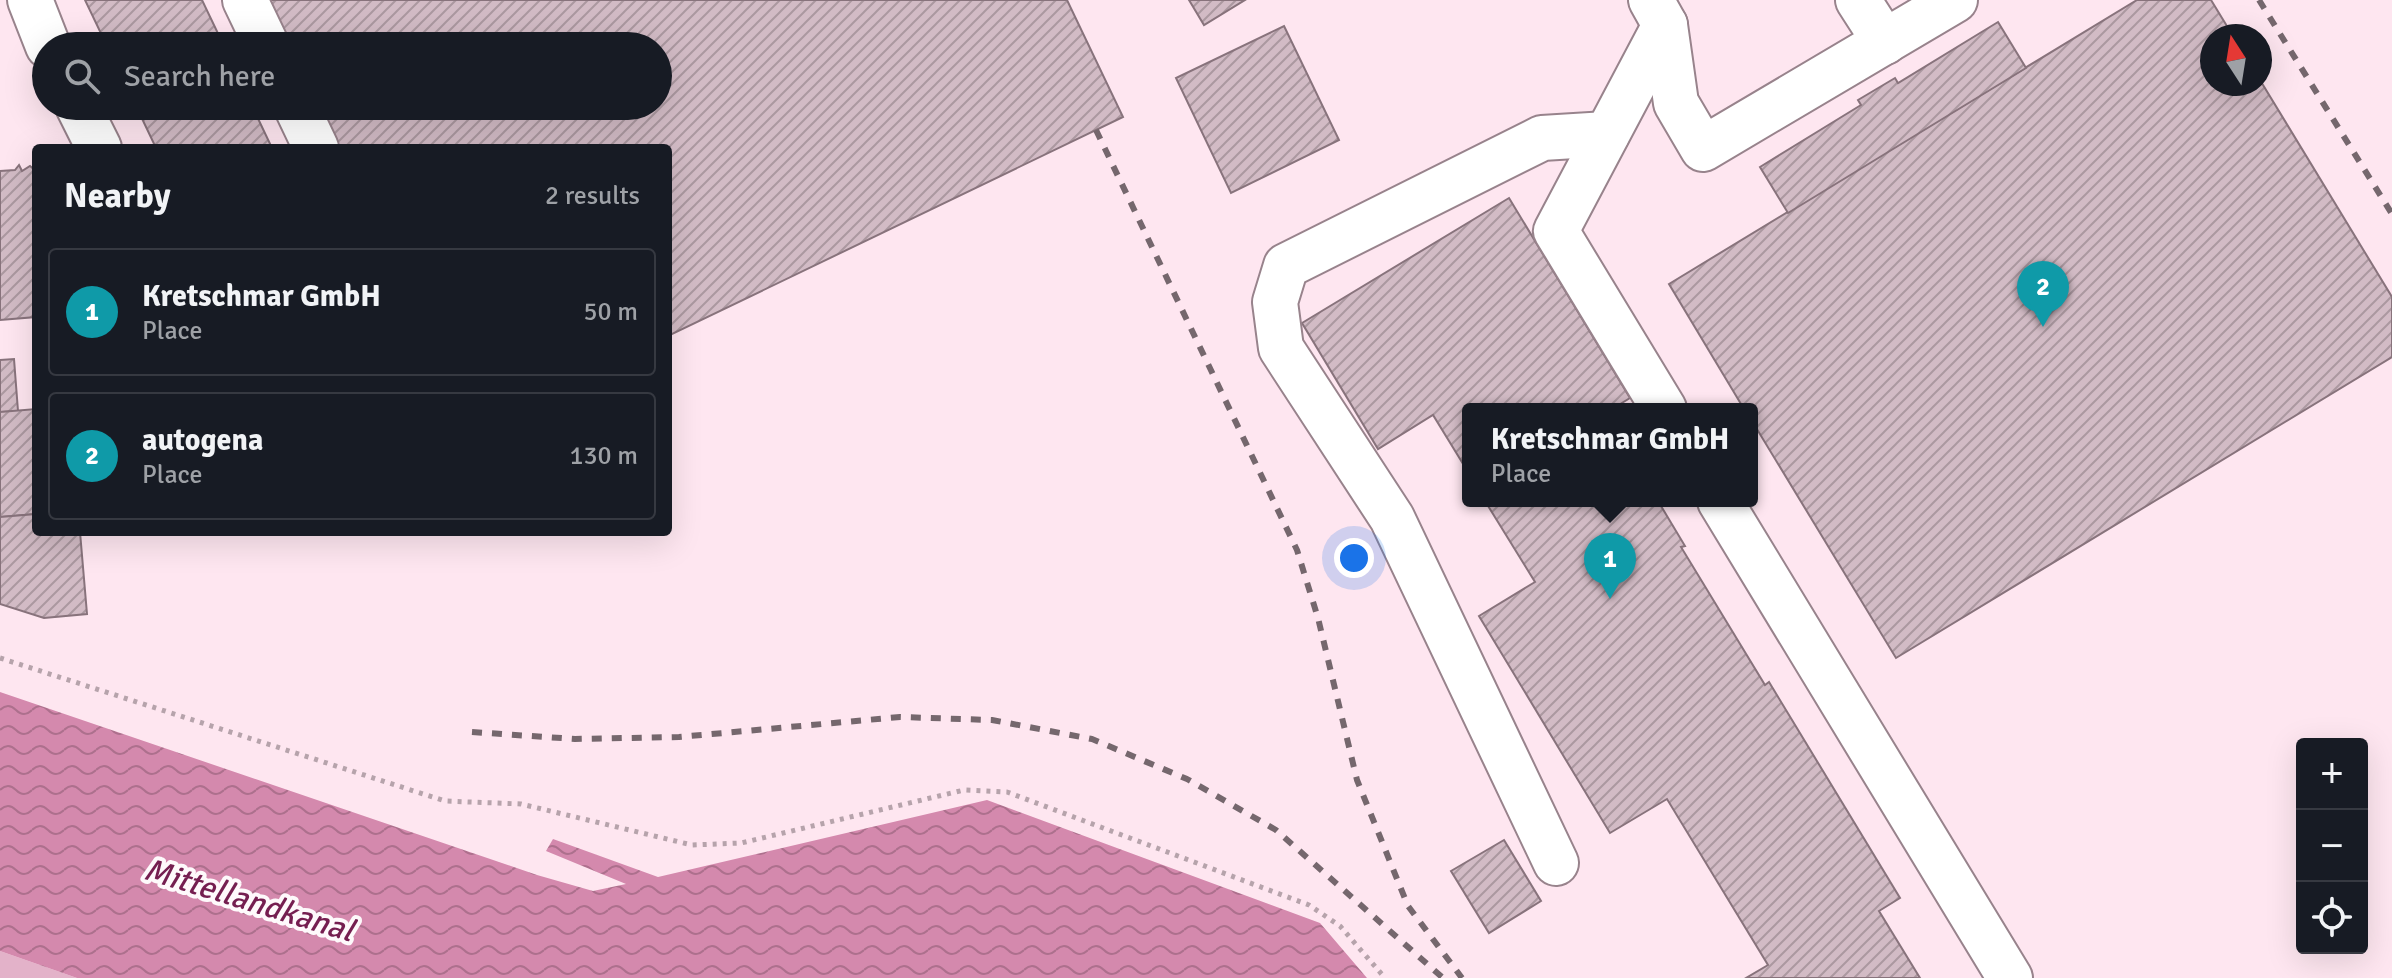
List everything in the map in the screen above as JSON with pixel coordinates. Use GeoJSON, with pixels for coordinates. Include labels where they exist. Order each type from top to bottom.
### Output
{"type":"FeatureCollection","features":[{"type":"Feature","properties":{"kind":"street"},"geometry":{"type":"LineString","coordinates":[[30,0],[43,32]]}},
{"type":"Feature","properties":{"kind":"street"},"geometry":{"type":"LineString","coordinates":[[245,0],[260,32]]}},
{"type":"Feature","properties":{"kind":"street"},"geometry":{"type":"LineString","coordinates":[[1858,0],[1885,42]]}},
{"type":"Feature","properties":{"kind":"street"},"geometry":{"type":"LineString","coordinates":[[1658,13],[1676,103],[1703,149],[1955,0]]}},
{"type":"Feature","properties":{"kind":"street"},"geometry":{"type":"LineString","coordinates":[[1658,13],[1607,134],[1556,231],[1660,403]]}},
{"type":"Feature","properties":{"kind":"street"},"geometry":{"type":"LineString","coordinates":[[85,120],[97,144]]}},
{"type":"Feature","properties":{"kind":"street"},"geometry":{"type":"LineString","coordinates":[[303,120],[314,144]]}},
{"type":"Feature","properties":{"kind":"street"},"geometry":{"type":"LineString","coordinates":[[1556,863],[1392,518],[1281,348],[1275,302],[1286,266],[1454,180],[1542,138],[1607,134]]}},
{"type":"Feature","properties":{"kind":"street"},"geometry":{"type":"LineString","coordinates":[[1724,507],[2010,978]]}},
{"type":"Feature","properties":{"kind":"path"},"geometry":{"type":"LineString","coordinates":[[0,658],[445,801],[521,804],[692,845],[741,843],[964,790],[1007,792],[1309,905],[1340,926],[1385,978]]}},
{"type":"Feature","properties":{"kind":"shaded area"},"geometry":{"type":"Polygon","coordinates":[[[0,951],[77,978],[0,978],[0,951]]]}},
{"type":"Feature","properties":{"kind":"water","name":"Mittellandkanal"},"geometry":{"type":"Polygon","coordinates":[[[0,692],[537,875],[593,891],[626,884],[546,851],[553,839],[658,877],[987,800],[1320,923],[1367,978],[77,978],[0,951],[0,692]]]}},
{"type":"Feature","properties":{"kind":"building"},"geometry":{"type":"Polygon","coordinates":[[[85,0],[202,0],[217,32],[100,32],[85,0]]]}},
{"type":"Feature","properties":{"kind":"building"},"geometry":{"type":"Polygon","coordinates":[[[267,0],[1067,0],[1123,117],[672,334],[672,144],[336,144],[325,120],[672,120],[672,32],[282,32],[267,0]]]}},
{"type":"Feature","properties":{"kind":"building"},"geometry":{"type":"Polygon","coordinates":[[[1189,0],[1245,0],[1204,25],[1189,0]]]}},
{"type":"Feature","properties":{"kind":"building"},"geometry":{"type":"Polygon","coordinates":[[[2137,0],[2211,0],[2226,24],[2200,24],[2200,96],[2270,96],[2392,297],[2392,357],[1896,658],[1758,431],[1758,403],[1740,403],[1669,284],[2137,0]]]}},
{"type":"Feature","properties":{"kind":"building"},"geometry":{"type":"Polygon","coordinates":[[[1998,22],[2026,68],[1788,213],[1760,167],[1861,105],[1858,100],[1895,78],[1898,83],[1998,22]]]}},
{"type":"Feature","properties":{"kind":"building"},"geometry":{"type":"Polygon","coordinates":[[[1284,26],[1339,140],[1231,193],[1176,78],[1284,26]]]}},
{"type":"Feature","properties":{"kind":"building"},"geometry":{"type":"Polygon","coordinates":[[[143,120],[259,120],[270,144],[154,144],[143,120]]]}},
{"type":"Feature","properties":{"kind":"building"},"geometry":{"type":"Polygon","coordinates":[[[19,165],[22,171],[32,168],[32,317],[0,320],[0,171],[15,170],[19,165]]]}},
{"type":"Feature","properties":{"kind":"building"},"geometry":{"type":"Polygon","coordinates":[[[1509,198],[1630,398],[1622,403],[1462,403],[1462,462],[1433,415],[1378,449],[1302,323],[1509,198]]]}},
{"type":"Feature","properties":{"kind":"building"},"geometry":{"type":"Polygon","coordinates":[[[14,359],[18,411],[0,412],[0,360],[14,359]]]}},
{"type":"Feature","properties":{"kind":"building"},"geometry":{"type":"Polygon","coordinates":[[[32,409],[32,514],[0,517],[0,412],[32,409]]]}},
{"type":"Feature","properties":{"kind":"building"},"geometry":{"type":"Polygon","coordinates":[[[1489,507],[1662,507],[1685,546],[1681,547],[1765,685],[1769,682],[1900,898],[1879,911],[1920,978],[1746,978],[1768,965],[1667,799],[1610,833],[1479,616],[1535,582],[1489,507]]]}},
{"type":"Feature","properties":{"kind":"building"},"geometry":{"type":"Polygon","coordinates":[[[32,514],[32,536],[80,536],[87,614],[44,618],[0,604],[0,517],[32,514]]]}},
{"type":"Feature","properties":{"kind":"building"},"geometry":{"type":"Polygon","coordinates":[[[1504,840],[1541,901],[1489,933],[1451,871],[1504,840]]]}},
{"type":"Feature","properties":{"kind":"railway"},"geometry":{"type":"LineString","coordinates":[[2259,0],[2392,214]]}},
{"type":"Feature","properties":{"kind":"railway"},"geometry":{"type":"LineString","coordinates":[[1096,130],[1297,550],[1318,618],[1357,780],[1408,906],[1462,978]]}},
{"type":"Feature","properties":{"kind":"railway"},"geometry":{"type":"LineString","coordinates":[[472,732],[575,739],[679,737],[900,717],[992,720],[1092,739],[1187,779],[1276,830],[1443,978]]}},
{"type":"Feature","properties":{"kind":"place","name":"autogena"},"geometry":{"type":"Point","coordinates":[2043,327]}},
{"type":"Feature","properties":{"kind":"place","name":"Kretschmar GmbH"},"geometry":{"type":"Point","coordinates":[1610,599]}}]}
